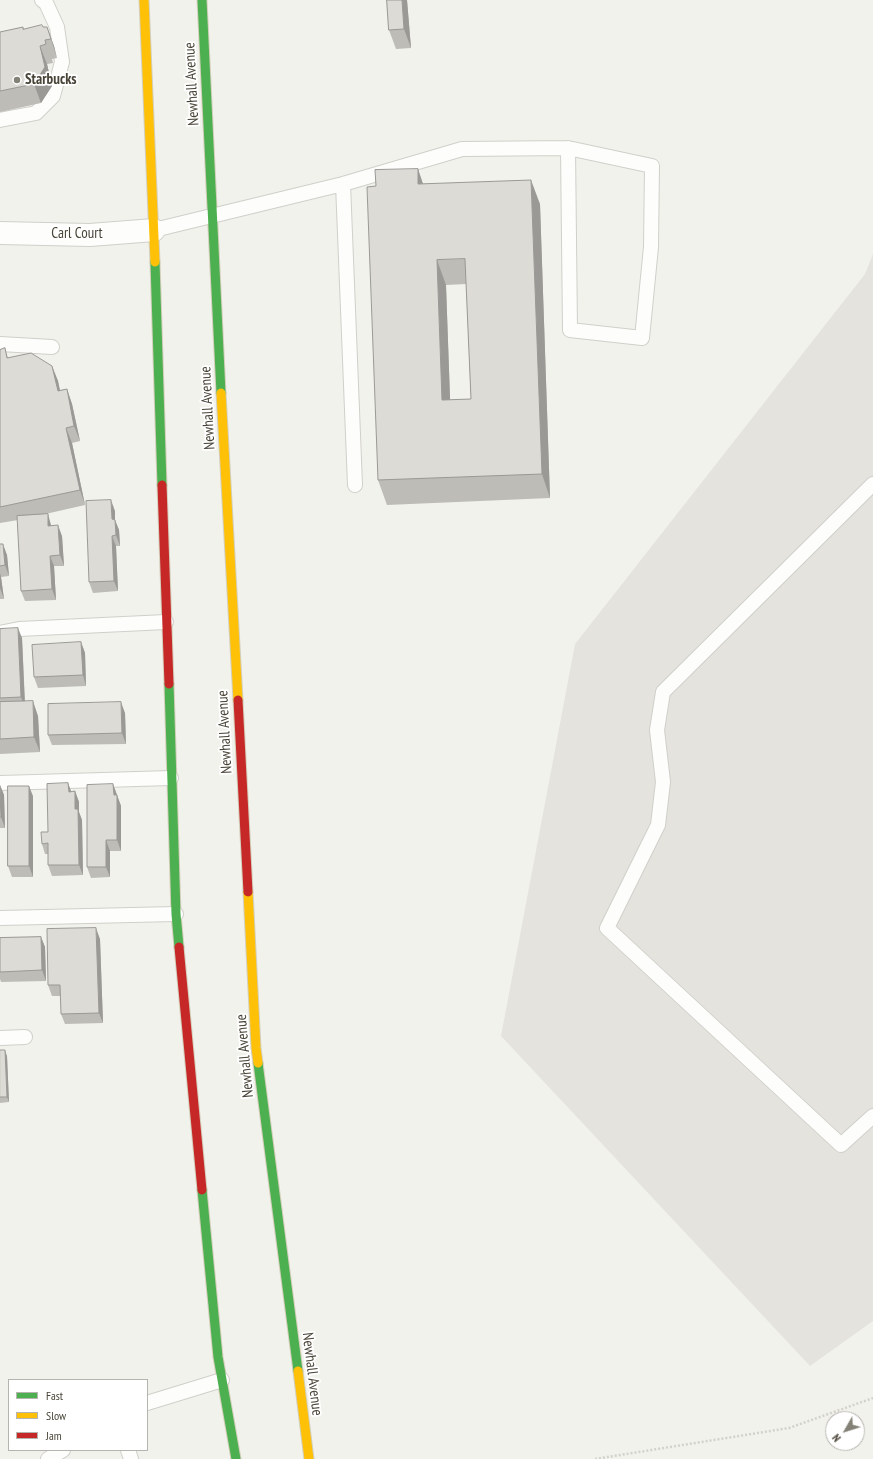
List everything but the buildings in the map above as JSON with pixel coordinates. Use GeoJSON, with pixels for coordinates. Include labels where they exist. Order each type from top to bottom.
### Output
{"type":"FeatureCollection","features":[{"type":"Feature","properties":{"kind":"main road"},"geometry":{"type":"LineString","coordinates":[[144,0],[154,230],[176,914],[218,1357],[236,1459]]}},
{"type":"Feature","properties":{"kind":"main road","name":"Newhall Avenue"},"geometry":{"type":"LineString","coordinates":[[202,0],[256,1048],[309,1459]]}},
{"type":"Feature","properties":{"kind":"street","name":"Carl Court"},"geometry":{"type":"LineString","coordinates":[[0,233],[90,235],[154,230]]}},
{"type":"Feature","properties":{"kind":"lane"},"geometry":{"type":"LineString","coordinates":[[0,120],[36,113],[53,96],[62,62],[58,27],[46,3],[42,0]]}},
{"type":"Feature","properties":{"kind":"lane"},"geometry":{"type":"LineString","coordinates":[[154,230],[343,184],[462,149],[568,148],[652,166],[651,247],[642,338],[570,330],[568,148]]}},
{"type":"Feature","properties":{"kind":"lane"},"geometry":{"type":"LineString","coordinates":[[343,184],[355,486]]}},
{"type":"Feature","properties":{"kind":"lane"},"geometry":{"type":"LineString","coordinates":[[0,344],[52,347]]}},
{"type":"Feature","properties":{"kind":"lane"},"geometry":{"type":"LineString","coordinates":[[873,484],[663,692],[657,730],[663,782],[658,825],[607,928],[841,1145],[873,1116]]}},
{"type":"Feature","properties":{"kind":"lane"},"geometry":{"type":"LineString","coordinates":[[0,633],[19,628],[166,622]]}},
{"type":"Feature","properties":{"kind":"lane"},"geometry":{"type":"LineString","coordinates":[[0,783],[171,778]]}},
{"type":"Feature","properties":{"kind":"lane"},"geometry":{"type":"LineString","coordinates":[[0,918],[176,914]]}},
{"type":"Feature","properties":{"kind":"lane"},"geometry":{"type":"LineString","coordinates":[[0,1038],[25,1037]]}},
{"type":"Feature","properties":{"kind":"lane"},"geometry":{"type":"LineString","coordinates":[[148,1403],[222,1380]]}},
{"type":"Feature","properties":{"kind":"lane"},"geometry":{"type":"LineString","coordinates":[[48,1459],[61,1451]]}},
{"type":"Feature","properties":{"kind":"path"},"geometry":{"type":"LineString","coordinates":[[595,1459],[789,1428],[873,1398]]}},
{"type":"Feature","properties":{"kind":"shaded area"},"geometry":{"type":"Polygon","coordinates":[[[873,254],[873,1321],[810,1366],[501,1036],[575,644],[865,274],[873,254]]]}},
{"type":"Feature","properties":{"kind":"traffic: fast"},"geometry":{"type":"LineString","coordinates":[[202,0],[221,393]]}},
{"type":"Feature","properties":{"kind":"traffic: fast"},"geometry":{"type":"LineString","coordinates":[[155,262],[162,485]]}},
{"type":"Feature","properties":{"kind":"traffic: fast"},"geometry":{"type":"LineString","coordinates":[[169,684],[176,914],[179,947]]}},
{"type":"Feature","properties":{"kind":"traffic: fast"},"geometry":{"type":"LineString","coordinates":[[258,1063],[298,1371]]}},
{"type":"Feature","properties":{"kind":"traffic: fast"},"geometry":{"type":"LineString","coordinates":[[202,1190],[218,1357],[236,1459]]}},
{"type":"Feature","properties":{"kind":"traffic: slow"},"geometry":{"type":"LineString","coordinates":[[144,0],[155,262]]}},
{"type":"Feature","properties":{"kind":"traffic: slow"},"geometry":{"type":"LineString","coordinates":[[221,393],[238,700]]}},
{"type":"Feature","properties":{"kind":"traffic: slow"},"geometry":{"type":"LineString","coordinates":[[248,892],[258,1063]]}},
{"type":"Feature","properties":{"kind":"traffic: slow"},"geometry":{"type":"LineString","coordinates":[[298,1371],[309,1459]]}},
{"type":"Feature","properties":{"kind":"traffic: jam"},"geometry":{"type":"LineString","coordinates":[[162,485],[169,684]]}},
{"type":"Feature","properties":{"kind":"traffic: jam"},"geometry":{"type":"LineString","coordinates":[[238,700],[248,892]]}},
{"type":"Feature","properties":{"kind":"traffic: jam"},"geometry":{"type":"LineString","coordinates":[[179,947],[202,1190]]}},
{"type":"Feature","properties":{"kind":"place","name":"Starbucks"},"geometry":{"type":"Point","coordinates":[17,80]}}]}
